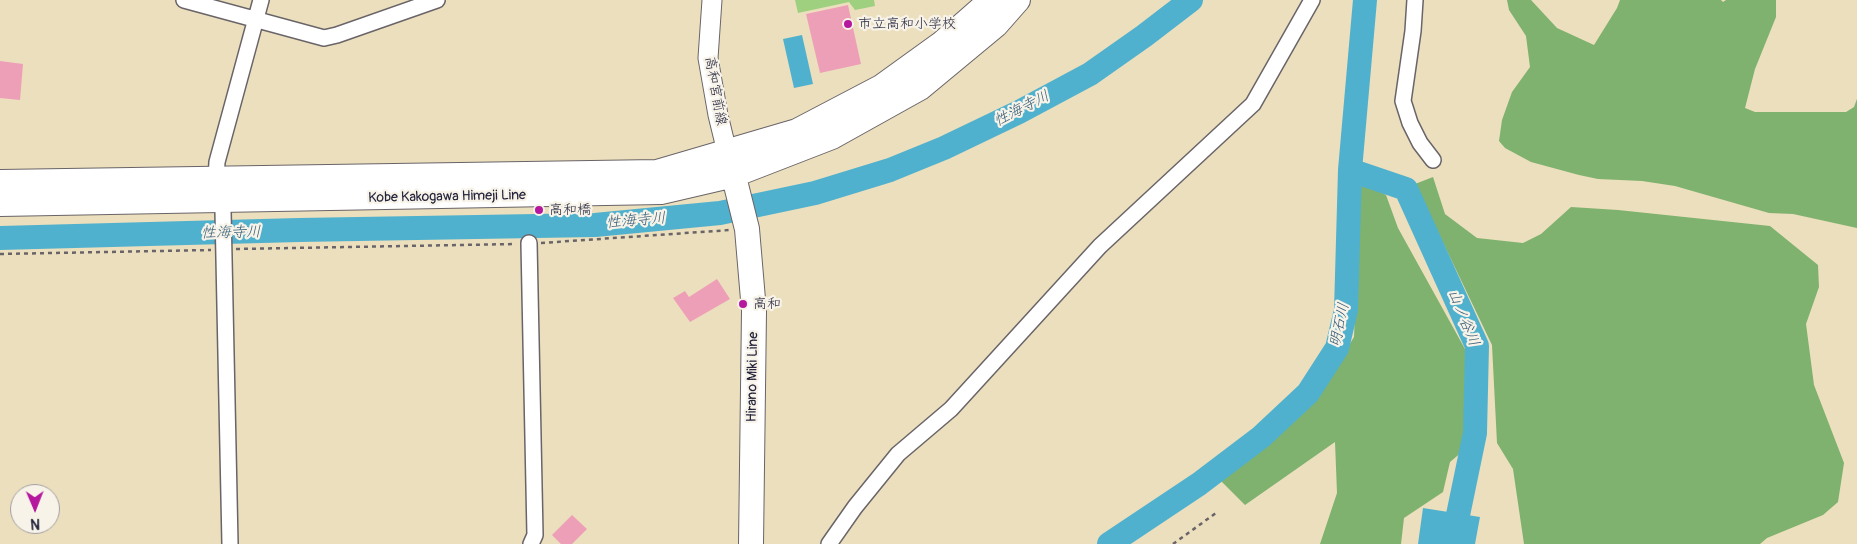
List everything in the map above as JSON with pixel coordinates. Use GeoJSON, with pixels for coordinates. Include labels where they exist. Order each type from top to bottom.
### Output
{"type":"FeatureCollection","features":[{"type":"Feature","properties":{"kind":"main road","name":"Kobe Kakogawa Himeji Line"},"geometry":{"type":"LineString","coordinates":[[0,182],[220,197],[657,172],[797,131],[881,87],[942,43],[991,0]]}},
{"type":"Feature","properties":{"kind":"main road","name":"Kobe Kakogawa Himeji Line"},"geometry":{"type":"LineString","coordinates":[[0,204],[220,197],[661,192],[736,185],[832,137],[920,88],[996,25],[1018,0]]}},
{"type":"Feature","properties":{"kind":"main road","name":"Hirano Miki Line"},"geometry":{"type":"LineString","coordinates":[[727,152],[747,229],[754,311],[751,544]]}},
{"type":"Feature","properties":{"kind":"street"},"geometry":{"type":"LineString","coordinates":[[184,0],[324,38],[437,0]]}},
{"type":"Feature","properties":{"kind":"street"},"geometry":{"type":"LineString","coordinates":[[230,544],[224,249],[217,162],[262,0]]}},
{"type":"Feature","properties":{"kind":"street","name":"高和宮前線"},"geometry":{"type":"LineString","coordinates":[[712,0],[708,58],[727,152]]}},
{"type":"Feature","properties":{"kind":"street"},"geometry":{"type":"LineString","coordinates":[[828,544],[854,507],[898,454],[950,409],[1100,246],[1253,104],[1312,0]]}},
{"type":"Feature","properties":{"kind":"street"},"geometry":{"type":"LineString","coordinates":[[1414,0],[1413,31],[1403,101],[1410,123],[1420,143],[1433,160]]}},
{"type":"Feature","properties":{"kind":"street"},"geometry":{"type":"LineString","coordinates":[[529,243],[535,535],[531,544]]}},
{"type":"Feature","properties":{"kind":"path"},"geometry":{"type":"LineString","coordinates":[[0,254],[529,243],[747,229]]}},
{"type":"Feature","properties":{"kind":"path"},"geometry":{"type":"LineString","coordinates":[[1173,544],[1216,513]]}},
{"type":"Feature","properties":{"kind":"green space"},"geometry":{"type":"Polygon","coordinates":[[[795,0],[874,0],[875,6],[855,10],[849,2],[798,13],[795,0]]]}},
{"type":"Feature","properties":{"kind":"green space"},"geometry":{"type":"Polygon","coordinates":[[[1507,0],[1531,0],[1557,28],[1594,45],[1620,0],[1721,0],[1723,2],[1726,0],[1776,0],[1776,17],[1755,69],[1745,108],[1755,112],[1846,112],[1854,107],[1857,99],[1857,228],[1793,214],[1769,213],[1675,186],[1642,181],[1598,179],[1579,175],[1531,162],[1505,148],[1499,141],[1502,120],[1512,92],[1530,67],[1526,36],[1509,10],[1507,0]]]}},
{"type":"Feature","properties":{"kind":"green space"},"geometry":{"type":"Polygon","coordinates":[[[1433,177],[1445,214],[1477,238],[1523,243],[1541,234],[1571,207],[1770,226],[1818,265],[1819,287],[1806,324],[1814,385],[1844,463],[1838,502],[1823,515],[1767,538],[1760,544],[1524,544],[1513,469],[1497,443],[1492,345],[1415,184],[1433,177]]]}},
{"type":"Feature","properties":{"kind":"green space"},"geometry":{"type":"Polygon","coordinates":[[[1360,182],[1386,195],[1398,228],[1470,358],[1463,451],[1450,462],[1443,492],[1404,518],[1401,544],[1320,544],[1337,493],[1335,442],[1245,505],[1218,478],[1321,391],[1354,337],[1360,182]]]}},
{"type":"Feature","properties":{"kind":"water"},"geometry":{"type":"Polygon","coordinates":[[[802,35],[813,84],[794,88],[783,39],[802,35]]]}},
{"type":"Feature","properties":{"kind":"water"},"geometry":{"type":"Polygon","coordinates":[[[1423,508],[1480,517],[1475,544],[1418,544],[1423,508]]]}},
{"type":"Feature","properties":{"kind":"building"},"geometry":{"type":"Polygon","coordinates":[[[848,5],[861,64],[820,73],[806,14],[848,5]]]}},
{"type":"Feature","properties":{"kind":"building"},"geometry":{"type":"Polygon","coordinates":[[[0,61],[23,64],[20,100],[0,98],[0,61]]]}},
{"type":"Feature","properties":{"kind":"building"},"geometry":{"type":"Polygon","coordinates":[[[717,279],[730,299],[690,322],[673,298],[685,291],[689,297],[717,279]]]}},
{"type":"Feature","properties":{"kind":"building"},"geometry":{"type":"Polygon","coordinates":[[[572,515],[587,529],[572,544],[561,544],[552,535],[572,515]]]}},
{"type":"Feature","properties":{"kind":"waterway","name":"性海寺川"},"geometry":{"type":"LineString","coordinates":[[0,238],[595,225],[720,213],[815,193],[890,170],[944,148],[1019,112],[1090,74],[1191,0]]}},
{"type":"Feature","properties":{"kind":"waterway","name":"明石川"},"geometry":{"type":"LineString","coordinates":[[1109,544],[1199,484],[1261,437],[1308,393],[1337,348],[1346,310],[1350,170],[1365,0]]}},
{"type":"Feature","properties":{"kind":"waterway","name":"山ノ谷川"},"geometry":{"type":"LineString","coordinates":[[1350,170],[1406,189],[1477,346],[1475,433],[1452,544]]}},
{"type":"Feature","properties":{"kind":"place","name":"市立高和小学校"},"geometry":{"type":"Point","coordinates":[848,24]}},
{"type":"Feature","properties":{"kind":"place","name":"高和橋"},"geometry":{"type":"Point","coordinates":[539,210]}},
{"type":"Feature","properties":{"kind":"place","name":"高和"},"geometry":{"type":"Point","coordinates":[743,304]}}]}
